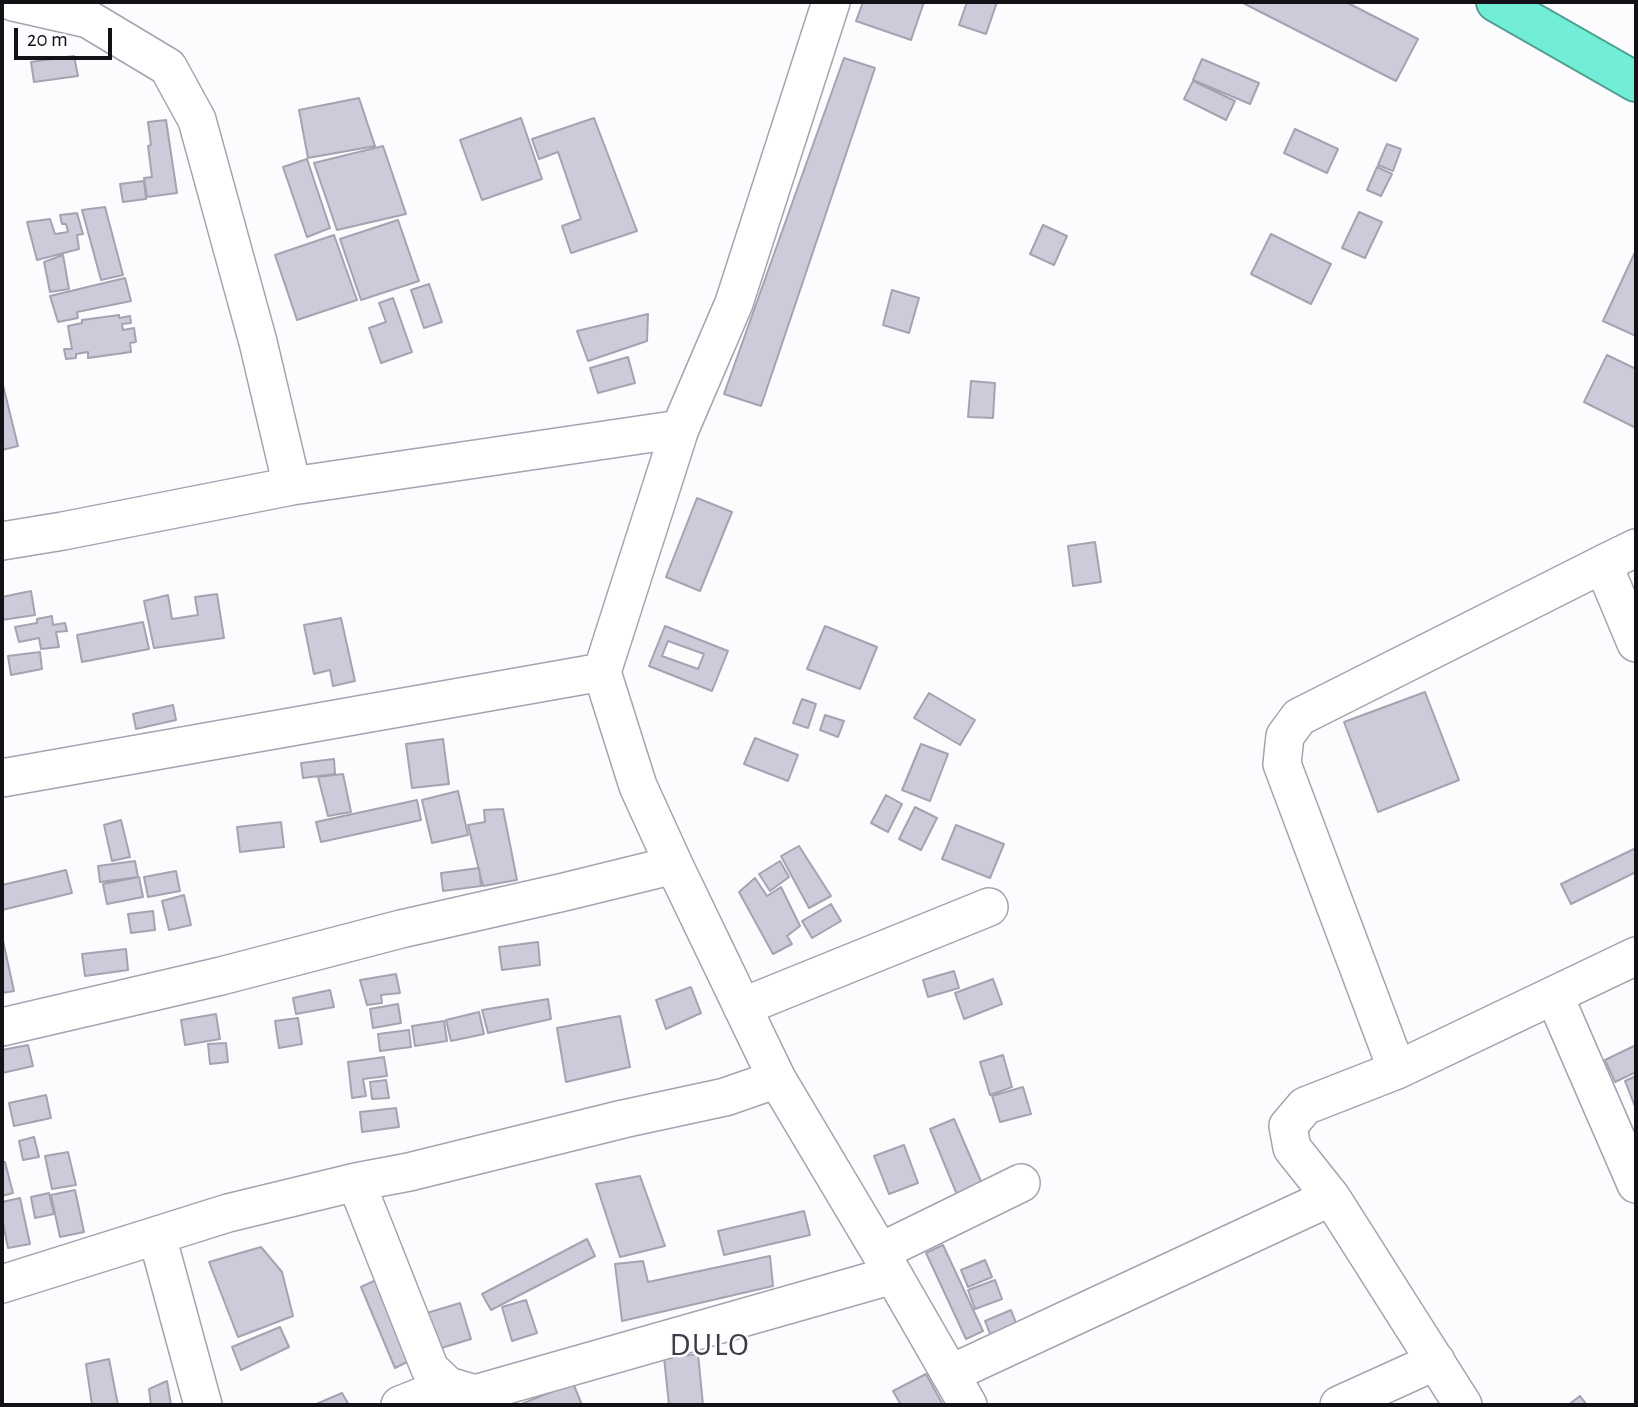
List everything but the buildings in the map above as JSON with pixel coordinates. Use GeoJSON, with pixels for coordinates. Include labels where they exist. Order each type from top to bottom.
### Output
{"type":"FeatureCollection","features":[{"type":"Feature","properties":{"kind":"highway"},"geometry":{"type":"LineString","coordinates":[[1496,2],[1636,82]]}},
{"type":"Feature","properties":{"kind":"street"},"geometry":{"type":"LineString","coordinates":[[13,2],[88,19],[168,67],[197,120],[258,342],[292,486]]}},
{"type":"Feature","properties":{"kind":"street"},"geometry":{"type":"LineString","coordinates":[[831,2],[734,303],[680,429],[602,672],[638,786],[777,1079],[968,1405]]}},
{"type":"Feature","properties":{"kind":"street"},"geometry":{"type":"LineString","coordinates":[[2,541],[292,486],[680,429]]}},
{"type":"Feature","properties":{"kind":"street"},"geometry":{"type":"LineString","coordinates":[[1397,1070],[1282,764],[1285,736],[1299,717],[1636,548]]}},
{"type":"Feature","properties":{"kind":"street"},"geometry":{"type":"LineString","coordinates":[[1603,564],[1636,643]]}},
{"type":"Feature","properties":{"kind":"street"},"geometry":{"type":"LineString","coordinates":[[2,778],[602,672]]}},
{"type":"Feature","properties":{"kind":"street"},"geometry":{"type":"LineString","coordinates":[[2,1027],[674,865]]}},
{"type":"Feature","properties":{"kind":"street"},"geometry":{"type":"LineString","coordinates":[[742,1007],[989,907]]}},
{"type":"Feature","properties":{"kind":"street"},"geometry":{"type":"LineString","coordinates":[[1463,1405],[1331,1197],[1292,1148],[1288,1126],[1306,1106],[1397,1070],[1636,956]]}},
{"type":"Feature","properties":{"kind":"street"},"geometry":{"type":"LineString","coordinates":[[1554,995],[1636,1184]]}},
{"type":"Feature","properties":{"kind":"street"},"geometry":{"type":"LineString","coordinates":[[2,1283],[228,1213],[725,1097],[777,1079]]}},
{"type":"Feature","properties":{"kind":"street"},"geometry":{"type":"LineString","coordinates":[[356,1182],[430,1370],[448,1386],[475,1394],[887,1264],[1021,1183]]}},
{"type":"Feature","properties":{"kind":"street"},"geometry":{"type":"LineString","coordinates":[[950,1374],[1331,1197]]}},
{"type":"Feature","properties":{"kind":"street"},"geometry":{"type":"LineString","coordinates":[[157,1236],[203,1405]]}},
{"type":"Feature","properties":{"kind":"street"},"geometry":{"type":"LineString","coordinates":[[1339,1405],[1436,1361]]}},
{"type":"Feature","properties":{"kind":"street"},"geometry":{"type":"LineString","coordinates":[[400,1405],[448,1386]]}},
{"type":"Feature","properties":{"kind":"district","name":"DULO"},"geometry":{"type":"Point","coordinates":[710,1345]}}]}
